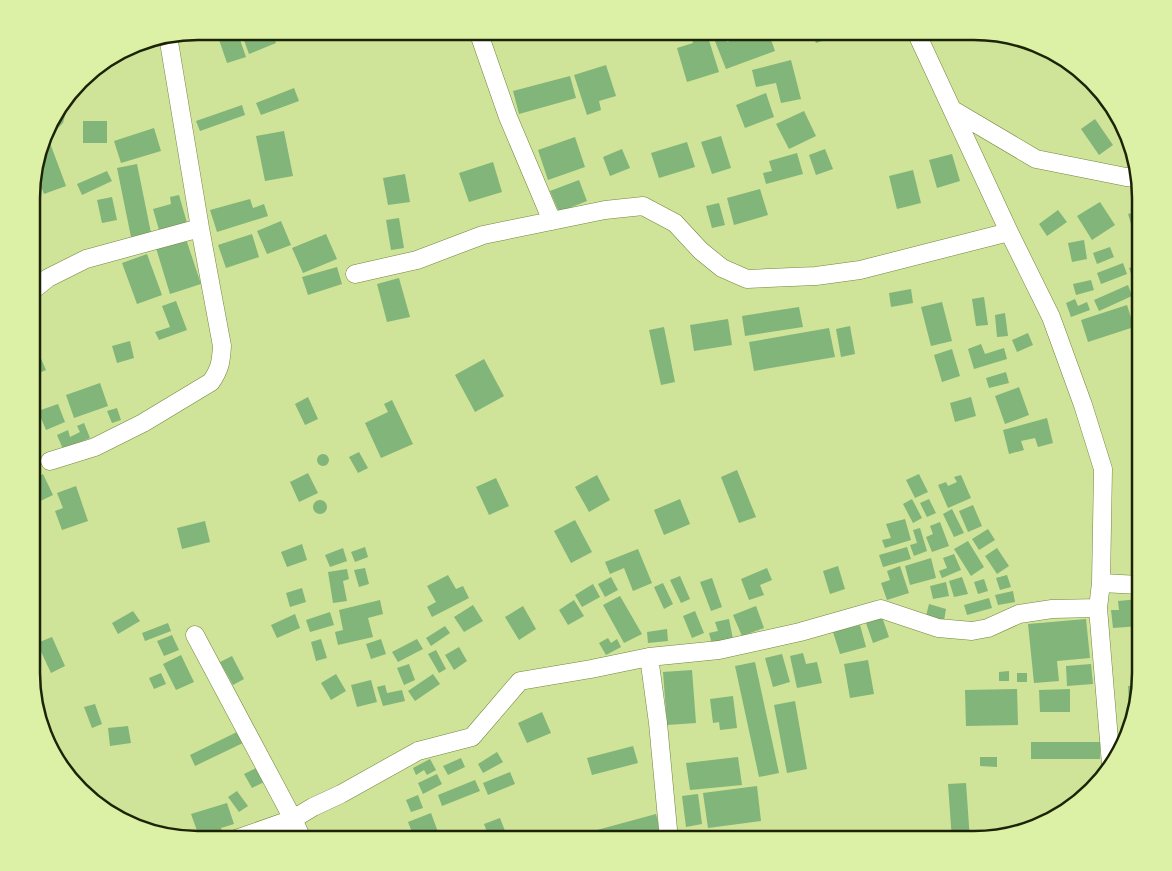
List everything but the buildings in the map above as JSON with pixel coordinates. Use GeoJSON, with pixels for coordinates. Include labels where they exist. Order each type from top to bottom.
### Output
{"type":"FeatureCollection","features":[{"type":"Feature","properties":{"kind":"street"},"geometry":{"type":"LineString","coordinates":[[481,40],[508,117],[552,221]]}},
{"type":"Feature","properties":{"kind":"street"},"geometry":{"type":"LineString","coordinates":[[920,40],[1050,317],[1103,468],[1101,583],[1098,608],[1110,753]]}},
{"type":"Feature","properties":{"kind":"street"},"geometry":{"type":"LineString","coordinates":[[50,460],[95,447],[143,423],[211,382],[218,372],[222,360],[222,346],[169,43]]}},
{"type":"Feature","properties":{"kind":"street"},"geometry":{"type":"LineString","coordinates":[[953,110],[1036,159],[1130,177]]}},
{"type":"Feature","properties":{"kind":"street"},"geometry":{"type":"LineString","coordinates":[[355,274],[417,260],[483,235],[605,210],[643,206],[675,223],[701,250],[722,268],[747,279],[816,276],[860,270],[1009,232]]}},
{"type":"Feature","properties":{"kind":"street"},"geometry":{"type":"LineString","coordinates":[[40,284],[48,278],[86,259],[200,228]]}},
{"type":"Feature","properties":{"kind":"street"},"geometry":{"type":"LineString","coordinates":[[1101,583],[1132,585]]}},
{"type":"Feature","properties":{"kind":"street"},"geometry":{"type":"LineString","coordinates":[[260,831],[293,820],[418,751],[472,737],[520,681],[649,657],[719,650],[800,632],[881,609],[938,628],[972,631],[988,628],[1019,614],[1052,609],[1098,608]]}},
{"type":"Feature","properties":{"kind":"street"},"geometry":{"type":"LineString","coordinates":[[195,635],[298,831]]}},
{"type":"Feature","properties":{"kind":"street"},"geometry":{"type":"LineString","coordinates":[[649,657],[658,723],[668,831]]}}]}
